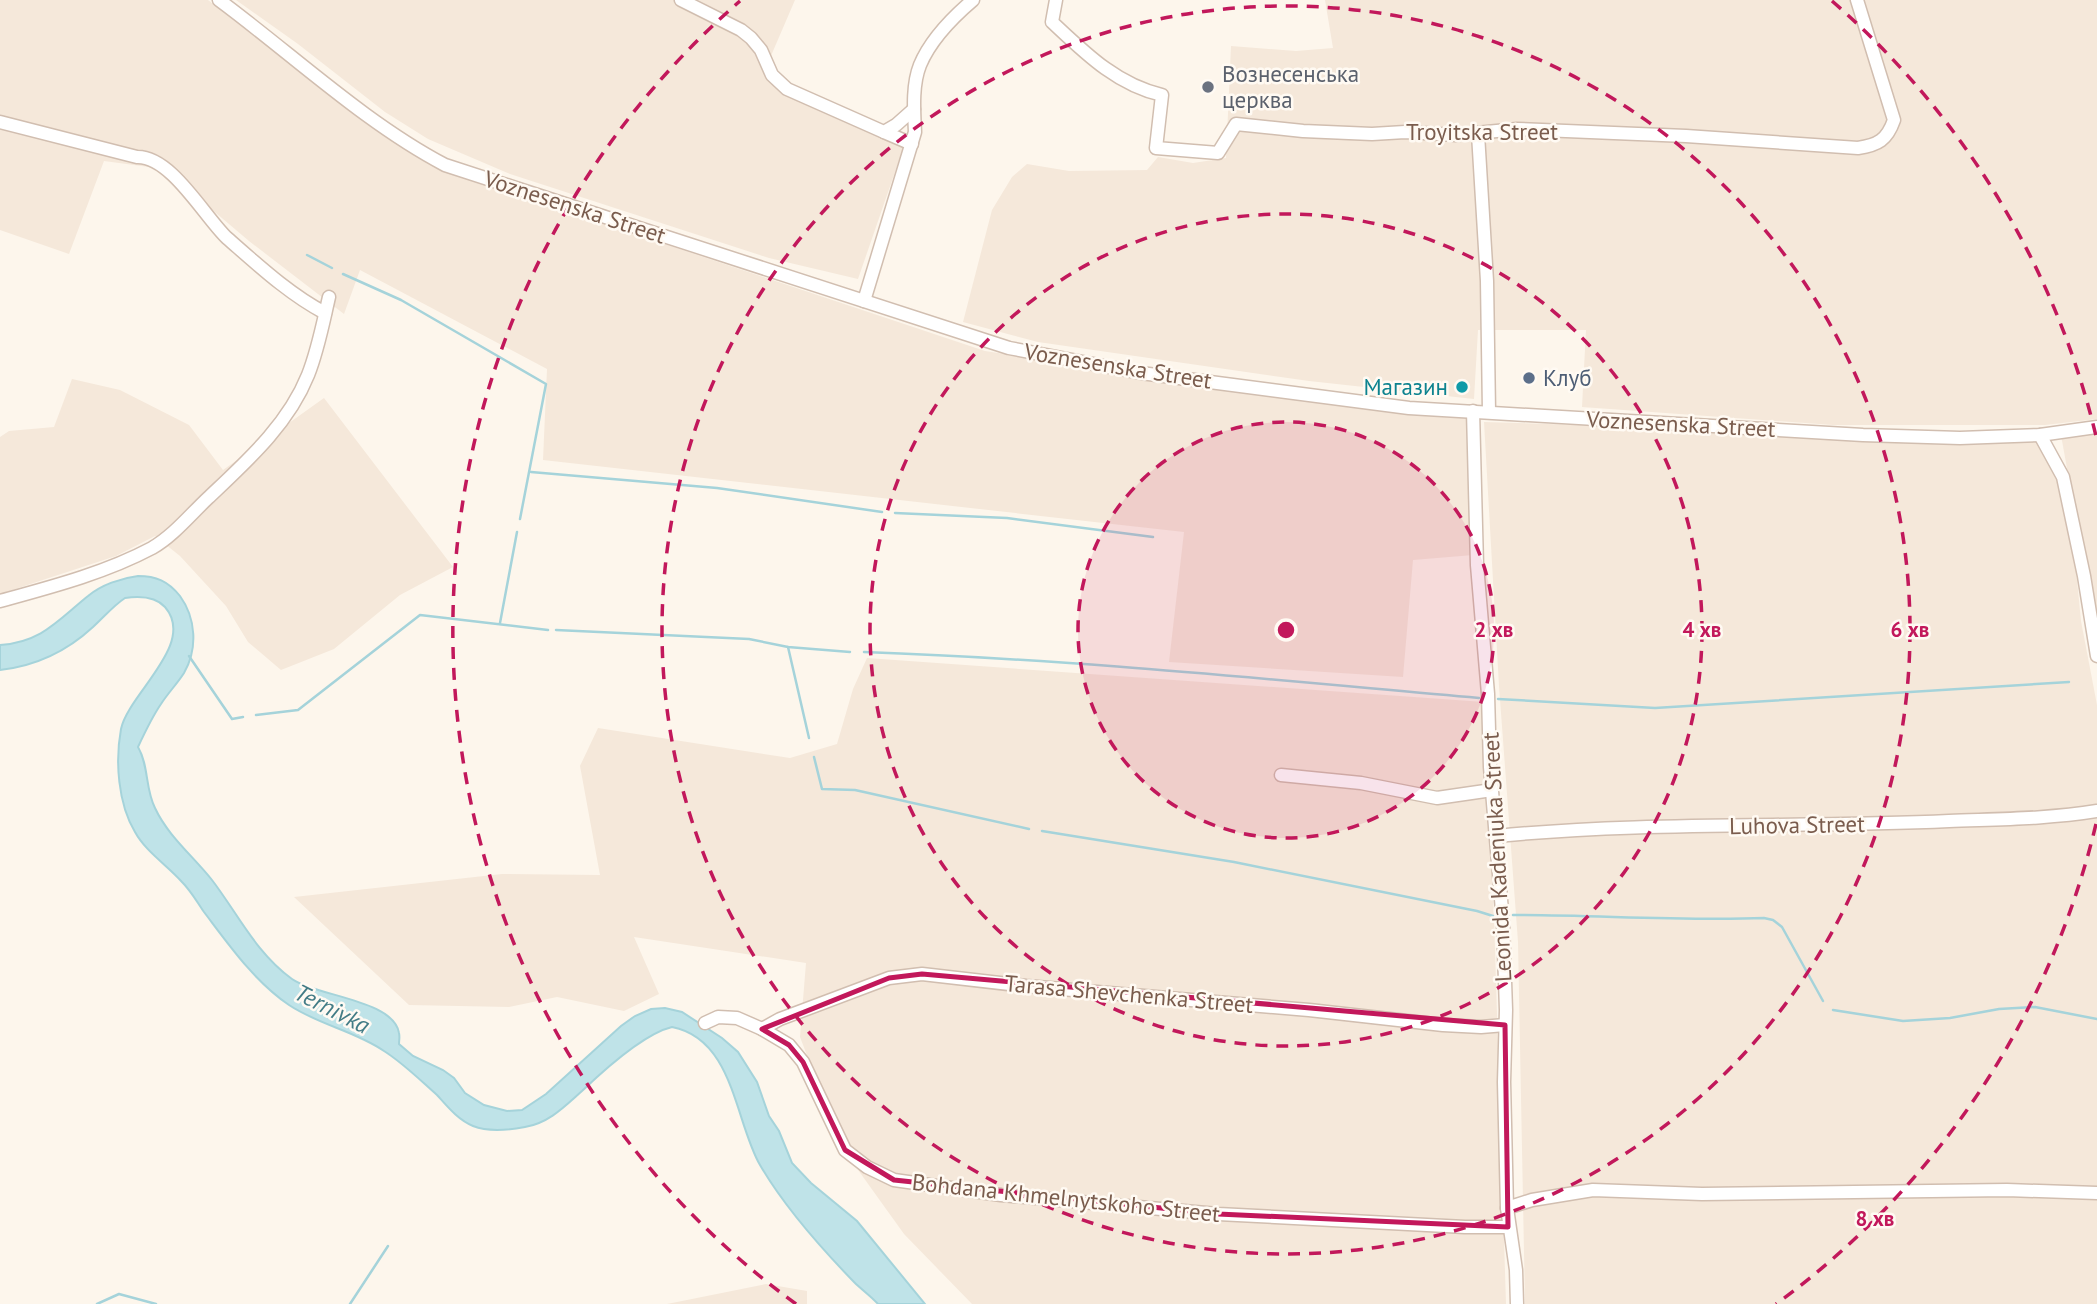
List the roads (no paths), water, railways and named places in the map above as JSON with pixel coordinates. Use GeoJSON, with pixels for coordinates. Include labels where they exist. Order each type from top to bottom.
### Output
{"type":"FeatureCollection","features":[{"type":"Feature","properties":{"kind":"street","name":"Voznesenska Street"},"geometry":{"type":"LineString","coordinates":[[219,0],[386,128],[418,151],[445,165],[1009,348],[1142,373],[1409,408],[1863,435],[1960,438],[2040,435],[2097,427]]}},
{"type":"Feature","properties":{"kind":"street"},"geometry":{"type":"LineString","coordinates":[[681,0],[741,30],[751,38],[761,50],[772,75],[787,89],[912,144]]}},
{"type":"Feature","properties":{"kind":"street"},"geometry":{"type":"LineString","coordinates":[[864,301],[915,132],[917,78],[925,57],[952,20],[973,0]]}},
{"type":"Feature","properties":{"kind":"street","name":"Troyitska Street"},"geometry":{"type":"LineString","coordinates":[[1056,0],[1052,22],[1077,45],[1100,65],[1129,84],[1145,92],[1162,95],[1156,148],[1218,153],[1236,124],[1303,131],[1478,134],[1517,130],[1686,136],[1858,148],[1876,145],[1890,131],[1894,120],[1857,0]]}},
{"type":"Feature","properties":{"kind":"street"},"geometry":{"type":"LineString","coordinates":[[884,132],[897,125],[914,109]]}},
{"type":"Feature","properties":{"kind":"street"},"geometry":{"type":"LineString","coordinates":[[0,122],[137,157],[148,157],[157,162],[187,191],[225,236],[296,297],[325,313]]}},
{"type":"Feature","properties":{"kind":"street"},"geometry":{"type":"LineString","coordinates":[[1478,134],[1487,281],[1489,412]]}},
{"type":"Feature","properties":{"kind":"street"},"geometry":{"type":"LineString","coordinates":[[0,601],[84,576],[153,547],[171,533],[248,459],[282,420],[308,376],[329,297]]}},
{"type":"Feature","properties":{"kind":"street","name":"Leonida Kadeniuka Street"},"geometry":{"type":"LineString","coordinates":[[1473,411],[1477,565],[1505,965],[1507,1208],[1516,1269],[1517,1304]]}},
{"type":"Feature","properties":{"kind":"street"},"geometry":{"type":"LineString","coordinates":[[2040,435],[2063,477],[2084,576],[2097,656]]}},
{"type":"Feature","properties":{"kind":"street"},"geometry":{"type":"LineString","coordinates":[[1281,775],[1361,783],[1437,798],[1492,790]]}},
{"type":"Feature","properties":{"kind":"street","name":"Luhova Street"},"geometry":{"type":"LineString","coordinates":[[1497,836],[1562,829],[1922,822],[2070,815],[2097,811]]}},
{"type":"Feature","properties":{"kind":"street","name":"Tarasa Shevchenka Street"},"geometry":{"type":"LineString","coordinates":[[762,1029],[780,1019],[889,978],[922,974],[1443,1025],[1505,1025]]}},
{"type":"Feature","properties":{"kind":"street","name":"Bohdana Khmelnytskoho Street"},"geometry":{"type":"LineString","coordinates":[[705,1023],[718,1017],[730,1017],[762,1029],[789,1045],[803,1062],[845,1150],[867,1167],[894,1180],[1001,1195],[1218,1214],[1508,1227]]}},
{"type":"Feature","properties":{"kind":"street"},"geometry":{"type":"LineString","coordinates":[[1507,1208],[1532,1200],[1593,1190],[1702,1194],[2007,1190],[2097,1193]]}},
{"type":"Feature","properties":{"kind":"water","name":"Ternivka"},"geometry":{"type":"Polygon","coordinates":[[[138,576],[161,580],[180,596],[189,614],[193,634],[189,664],[158,709],[138,747],[152,800],[167,828],[212,880],[258,945],[279,969],[303,985],[353,1000],[384,1013],[394,1022],[399,1033],[399,1044],[413,1056],[443,1070],[454,1078],[465,1093],[484,1105],[507,1111],[522,1110],[546,1094],[635,1016],[651,1009],[665,1008],[682,1012],[738,1052],[757,1082],[769,1116],[779,1131],[792,1163],[811,1183],[857,1221],[925,1304],[878,1304],[816,1241],[780,1196],[760,1165],[730,1084],[708,1048],[693,1035],[672,1027],[649,1037],[612,1063],[563,1108],[542,1122],[512,1129],[485,1129],[462,1120],[411,1072],[384,1051],[301,1012],[264,985],[233,950],[185,885],[140,839],[125,809],[118,768],[121,729],[135,700],[158,669],[173,637],[173,621],[165,607],[146,598],[125,598],[83,636],[61,651],[26,665],[0,670],[0,645],[38,635],[99,589],[118,580],[138,576]]]}},
{"type":"Feature","properties":{"kind":"waterway"},"geometry":{"type":"LineString","coordinates":[[307,255],[332,268]]}},
{"type":"Feature","properties":{"kind":"waterway"},"geometry":{"type":"LineString","coordinates":[[343,274],[401,300],[546,384],[520,519]]}},
{"type":"Feature","properties":{"kind":"waterway"},"geometry":{"type":"LineString","coordinates":[[531,472],[717,488],[882,512]]}},
{"type":"Feature","properties":{"kind":"waterway"},"geometry":{"type":"LineString","coordinates":[[895,513],[1007,518],[1153,537]]}},
{"type":"Feature","properties":{"kind":"waterway"},"geometry":{"type":"LineString","coordinates":[[500,623],[517,532]]}},
{"type":"Feature","properties":{"kind":"waterway"},"geometry":{"type":"LineString","coordinates":[[256,715],[298,710],[420,615],[548,630]]}},
{"type":"Feature","properties":{"kind":"waterway"},"geometry":{"type":"LineString","coordinates":[[556,630],[749,639],[788,647],[850,652]]}},
{"type":"Feature","properties":{"kind":"waterway"},"geometry":{"type":"LineString","coordinates":[[788,647],[809,738]]}},
{"type":"Feature","properties":{"kind":"waterway"},"geometry":{"type":"LineString","coordinates":[[864,652],[1095,665],[1479,698]]}},
{"type":"Feature","properties":{"kind":"waterway"},"geometry":{"type":"LineString","coordinates":[[189,656],[232,719],[243,717]]}},
{"type":"Feature","properties":{"kind":"waterway"},"geometry":{"type":"LineString","coordinates":[[1498,699],[1655,708],[2069,682]]}},
{"type":"Feature","properties":{"kind":"waterway"},"geometry":{"type":"LineString","coordinates":[[814,757],[822,789],[855,790],[1029,829]]}},
{"type":"Feature","properties":{"kind":"waterway"},"geometry":{"type":"LineString","coordinates":[[1042,831],[1234,862],[1493,916]]}},
{"type":"Feature","properties":{"kind":"waterway"},"geometry":{"type":"LineString","coordinates":[[1513,915],[1773,920],[1782,927],[1823,1001]]}},
{"type":"Feature","properties":{"kind":"waterway"},"geometry":{"type":"LineString","coordinates":[[1833,1010],[1903,1021],[2035,1007],[2097,1019]]}},
{"type":"Feature","properties":{"kind":"waterway"},"geometry":{"type":"LineString","coordinates":[[350,1304],[388,1246]]}},
{"type":"Feature","properties":{"kind":"waterway"},"geometry":{"type":"LineString","coordinates":[[97,1304],[119,1294],[156,1304]]}},
{"type":"Feature","properties":{"kind":"place","name":"Вознесенська церква"},"geometry":{"type":"Point","coordinates":[1208,87]}},
{"type":"Feature","properties":{"kind":"place","name":"Клуб"},"geometry":{"type":"Point","coordinates":[1529,378]}},
{"type":"Feature","properties":{"kind":"place","name":"Магазин"},"geometry":{"type":"Point","coordinates":[1462,387]}}]}
